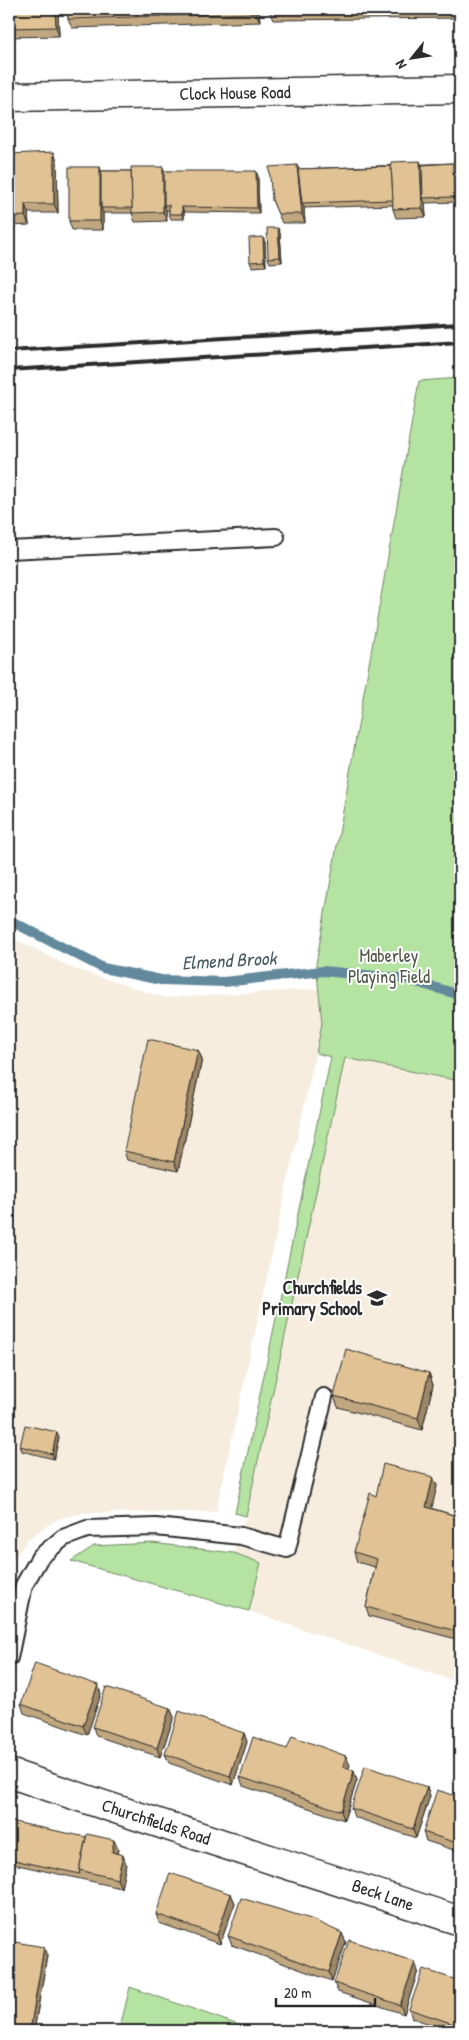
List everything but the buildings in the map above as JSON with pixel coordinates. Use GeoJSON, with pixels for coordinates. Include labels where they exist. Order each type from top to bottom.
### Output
{"type":"FeatureCollection","features":[{"type":"Feature","properties":{"kind":"street","name":"Clock House Road"},"geometry":{"type":"LineString","coordinates":[[9,97],[460,90]]}},
{"type":"Feature","properties":{"kind":"street","name":"Churchfields Road"},"geometry":{"type":"LineString","coordinates":[[9,1773],[153,1823],[305,1869]]}},
{"type":"Feature","properties":{"kind":"street","name":"Beck Lane"},"geometry":{"type":"LineString","coordinates":[[305,1869],[460,1922]]}},
{"type":"Feature","properties":{"kind":"lane"},"geometry":{"type":"LineString","coordinates":[[9,550],[276,537]]}},
{"type":"Feature","properties":{"kind":"lane"},"geometry":{"type":"LineString","coordinates":[[9,1658],[24,1585],[40,1557],[63,1538],[88,1529],[156,1527],[241,1536],[288,1549],[324,1397]]}},
{"type":"Feature","properties":{"kind":"shaded area"},"geometry":{"type":"Polygon","coordinates":[[[9,936],[72,968],[165,998],[318,989],[322,1023],[216,1512],[84,1513],[57,1519],[28,1539],[9,1565],[9,936]]]}},
{"type":"Feature","properties":{"kind":"shaded area","name":"Churchfields Primary School"},"geometry":{"type":"Polygon","coordinates":[[[345,1058],[460,1081],[460,1683],[249,1611],[261,1563],[234,1553],[246,1516],[345,1058]]]}},
{"type":"Feature","properties":{"kind":"green space","name":"Maberley Playing Field"},"geometry":{"type":"Polygon","coordinates":[[[460,378],[460,1081],[345,1058],[246,1516],[235,1513],[331,1057],[316,1053],[322,1023],[316,964],[419,381],[460,378]]]}},
{"type":"Feature","properties":{"kind":"green space"},"geometry":{"type":"Polygon","coordinates":[[[152,1543],[234,1553],[261,1563],[249,1611],[71,1561],[94,1546],[152,1543]]]}},
{"type":"Feature","properties":{"kind":"green space"},"geometry":{"type":"Polygon","coordinates":[[[130,1987],[256,2031],[119,2031],[130,1987]]]}},
{"type":"Feature","properties":{"kind":"waterway","name":"Elmend Brook"},"geometry":{"type":"LineString","coordinates":[[9,920],[103,968],[161,980],[224,982],[323,971],[406,979],[460,995]]}},
{"type":"Feature","properties":{"kind":"railway"},"geometry":{"type":"LineString","coordinates":[[9,351],[460,324]]}},
{"type":"Feature","properties":{"kind":"railway"},"geometry":{"type":"LineString","coordinates":[[9,370],[460,342]]}},
{"type":"Feature","properties":{"kind":"place","name":"Churchfields Primary School"},"geometry":{"type":"Point","coordinates":[377,1298]}}]}
